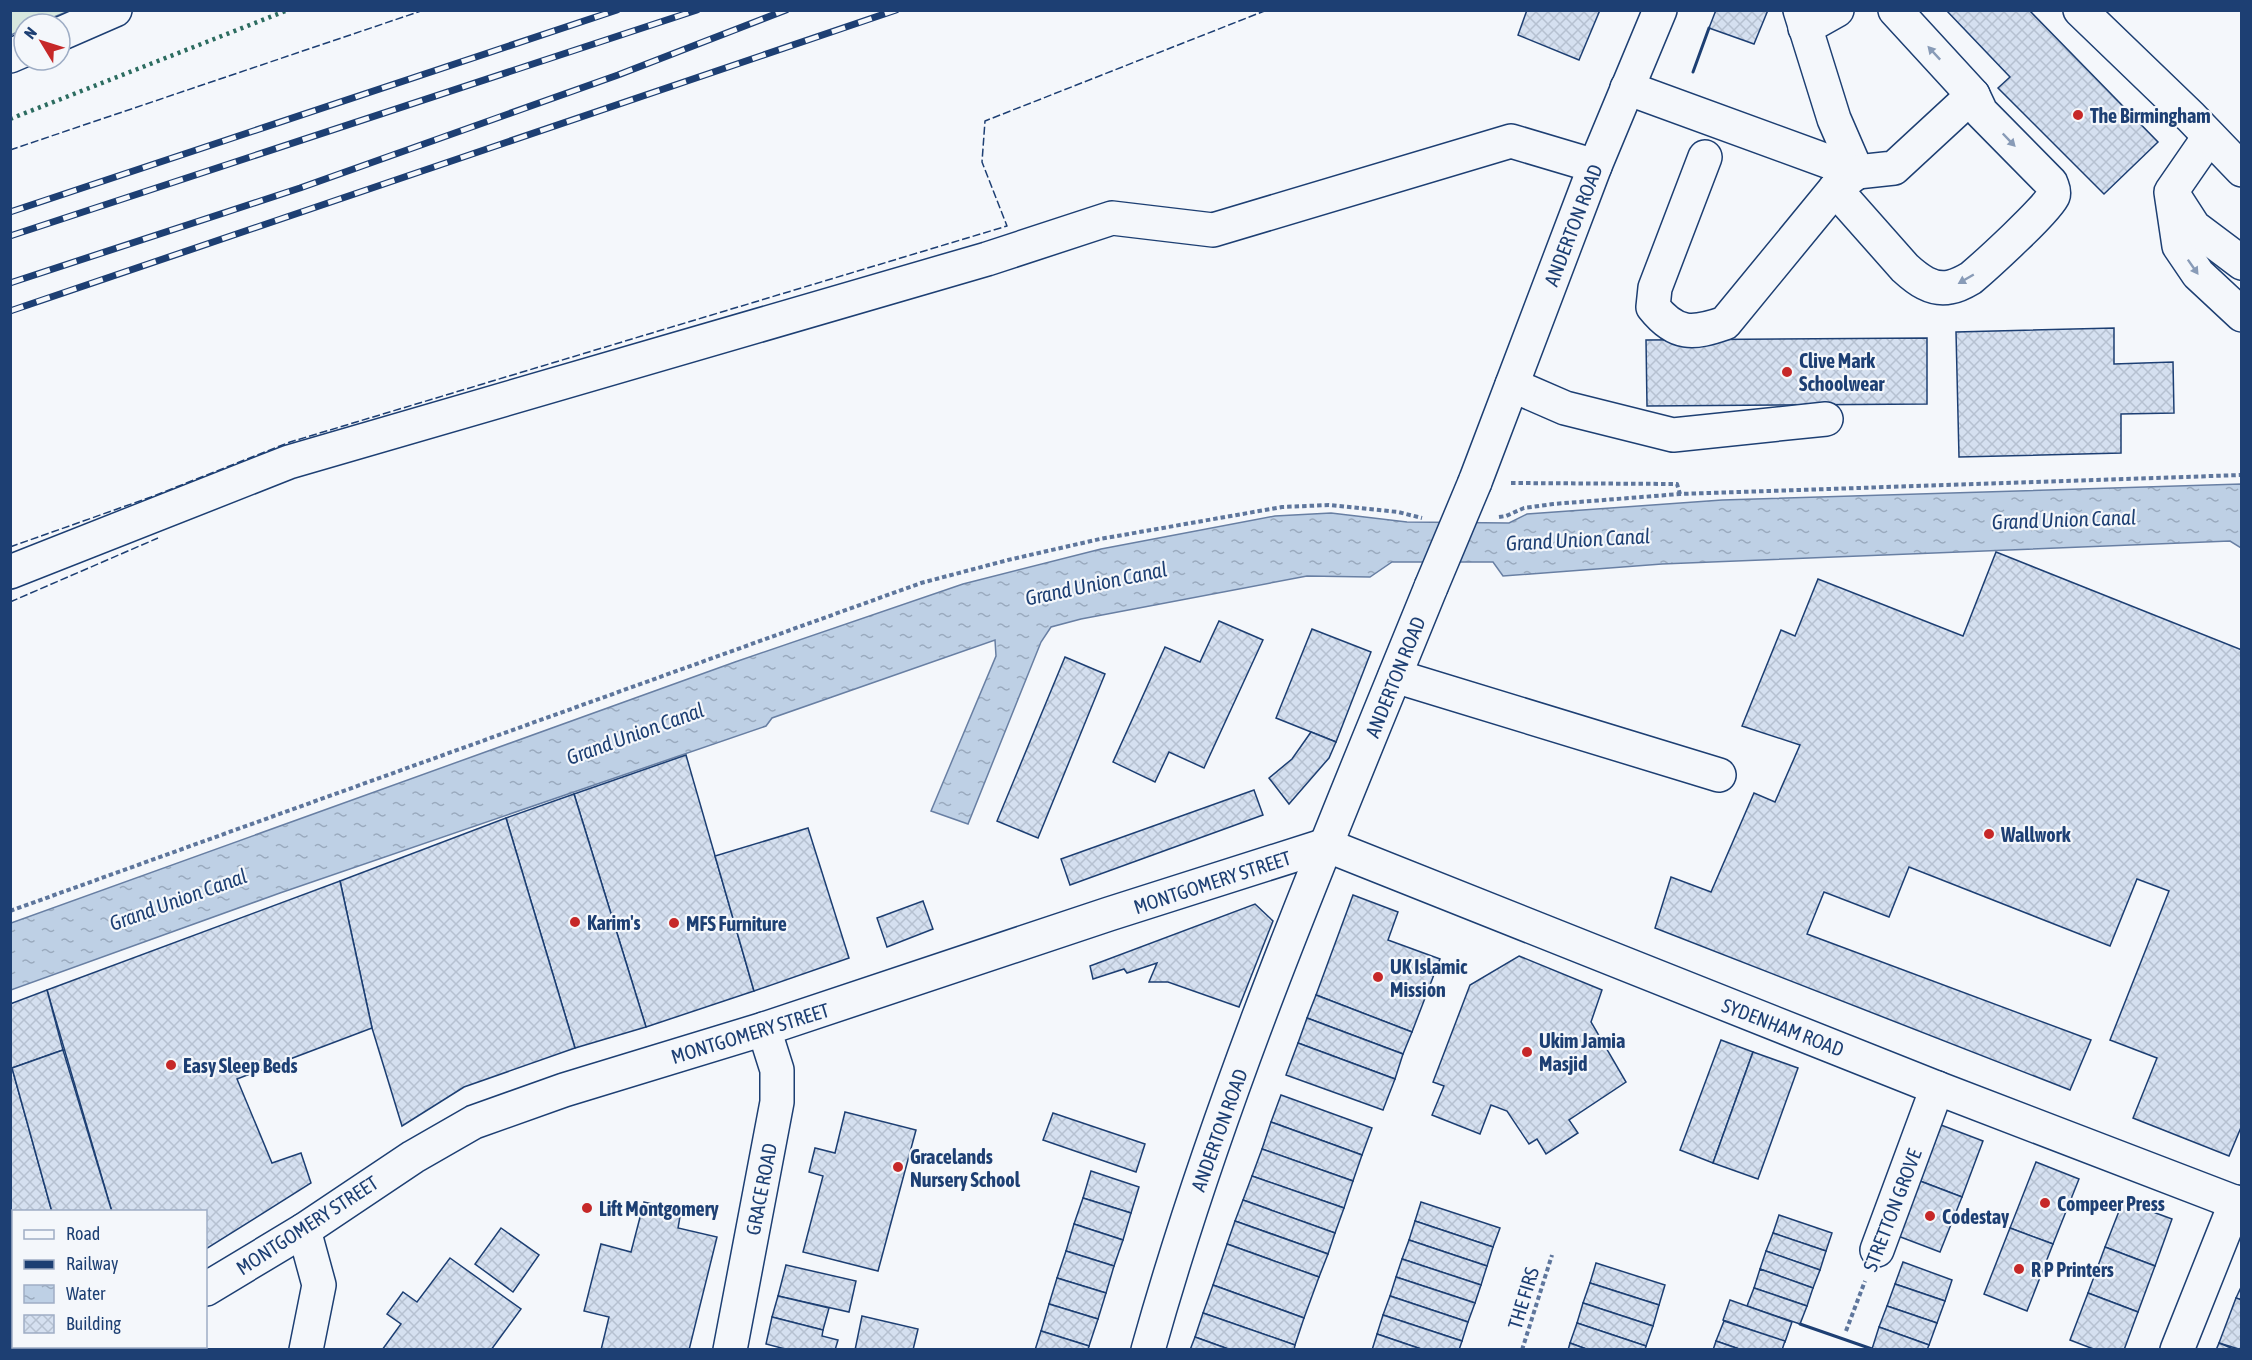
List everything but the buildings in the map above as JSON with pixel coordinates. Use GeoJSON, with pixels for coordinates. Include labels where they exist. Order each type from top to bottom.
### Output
{"type":"FeatureCollection","features":[{"type":"Feature","properties":{"kind":"main road"},"geometry":{"type":"LineString","coordinates":[[72,29],[115,10]]}},
{"type":"Feature","properties":{"kind":"main road","name":"ANDERTON ROAD"},"geometry":{"type":"LineString","coordinates":[[1148,1350],[1167,1281],[1214,1143],[1326,845],[1475,482],[1595,166],[1660,10]]}},
{"type":"Feature","properties":{"kind":"main road"},"geometry":{"type":"LineString","coordinates":[[1837,10],[1803,19],[1834,119],[1846,181],[1905,268],[1917,279],[1933,287],[1949,287],[1969,279],[2042,211],[2053,198],[2054,190],[2050,183],[1981,111],[1973,95],[1895,10]]}},
{"type":"Feature","properties":{"kind":"main road"},"geometry":{"type":"LineString","coordinates":[[2080,10],[2241,170]]}},
{"type":"Feature","properties":{"kind":"main road"},"geometry":{"type":"LineString","coordinates":[[1627,88],[1846,181]]}},
{"type":"Feature","properties":{"kind":"main road"},"geometry":{"type":"LineString","coordinates":[[1705,157],[1656,288],[1653,307],[1663,320],[1680,330],[1701,331],[1725,322],[1846,181],[1894,168],[1973,95]]}},
{"type":"Feature","properties":{"kind":"main road"},"geometry":{"type":"LineString","coordinates":[[2209,137],[2171,192],[2179,246],[2198,274],[2241,315]]}},
{"type":"Feature","properties":{"kind":"main road"},"geometry":{"type":"LineString","coordinates":[[10,572],[290,462],[987,259],[1112,218],[1213,230],[1511,141],[1595,166]]}},
{"type":"Feature","properties":{"kind":"main road"},"geometry":{"type":"LineString","coordinates":[[2171,192],[2194,227],[2241,263]]}},
{"type":"Feature","properties":{"kind":"main road"},"geometry":{"type":"LineString","coordinates":[[1512,385],[1565,408],[1672,435],[1826,419]]}},
{"type":"Feature","properties":{"kind":"main road"},"geometry":{"type":"LineString","coordinates":[[1395,676],[1719,775]]}},
{"type":"Feature","properties":{"kind":"main road","name":"MONTGOMERY STREET"},"geometry":{"type":"LineString","coordinates":[[207,1288],[304,1230],[413,1157],[474,1122],[564,1090],[764,1029],[1108,914],[1326,845]]}},
{"type":"Feature","properties":{"kind":"main road","name":"SYDENHAM ROAD"},"geometry":{"type":"LineString","coordinates":[[1326,845],[1937,1088],[2240,1203]]}},
{"type":"Feature","properties":{"kind":"main road","name":"GRACE ROAD"},"geometry":{"type":"LineString","coordinates":[[730,1350],[777,1102],[777,1070],[764,1029]]}},
{"type":"Feature","properties":{"kind":"main road","name":"STRETTON GROVE"},"geometry":{"type":"LineString","coordinates":[[1877,1250],[1937,1088]]}},
{"type":"Feature","properties":{"kind":"main road"},"geometry":{"type":"LineString","coordinates":[[2177,1350],[2240,1203]]}},
{"type":"Feature","properties":{"kind":"main road"},"geometry":{"type":"LineString","coordinates":[[304,1230],[319,1285],[306,1350]]}},
{"type":"Feature","properties":{"kind":"path"},"geometry":{"type":"LineString","coordinates":[[1495,517],[1506,516],[1524,508],[1554,504],[1680,494],[2241,475]]}},
{"type":"Feature","properties":{"kind":"path"},"geometry":{"type":"LineString","coordinates":[[1475,482],[1677,484],[1680,494]]}},
{"type":"Feature","properties":{"kind":"path"},"geometry":{"type":"LineString","coordinates":[[10,911],[921,583],[1101,539],[1282,507],[1329,505],[1430,518]]}},
{"type":"Feature","properties":{"kind":"path","name":"STRETTON GROVE"},"geometry":{"type":"LineString","coordinates":[[1846,1331],[1877,1250]]}},
{"type":"Feature","properties":{"kind":"path","name":"THE FIRS"},"geometry":{"type":"LineString","coordinates":[[1522,1350],[1552,1256]]}},
{"type":"Feature","properties":{"kind":"shaded area"},"geometry":{"type":"Polygon","coordinates":[[[11,10],[69,10],[66,12],[12,12],[11,35],[11,10]]]}},
{"type":"Feature","properties":{"kind":"water","name":"Grand Union Canal"},"geometry":{"type":"Polygon","coordinates":[[[2241,484],[2241,548],[2230,541],[1662,564],[1503,576],[1493,562],[1392,562],[1370,577],[1307,576],[1081,619],[1051,627],[1041,642],[968,824],[931,811],[996,656],[995,640],[772,718],[766,726],[280,893],[11,990],[11,923],[735,662],[963,584],[1101,549],[1275,516],[1331,513],[1407,522],[1509,523],[1527,514],[1722,500],[2241,484]]]}},
{"type":"Feature","properties":{"kind":"railway"},"geometry":{"type":"LineString","coordinates":[[10,212],[617,10]]}},
{"type":"Feature","properties":{"kind":"railway"},"geometry":{"type":"LineString","coordinates":[[10,236],[697,10]]}},
{"type":"Feature","properties":{"kind":"railway"},"geometry":{"type":"LineString","coordinates":[[10,283],[300,188],[618,75],[786,10]]}},
{"type":"Feature","properties":{"kind":"railway"},"geometry":{"type":"LineString","coordinates":[[10,311],[896,10]]}},
{"type":"Feature","properties":{"kind":"hedge"},"geometry":{"type":"LineString","coordinates":[[10,119],[288,10]]}},
{"type":"Feature","properties":{"kind":"fence"},"geometry":{"type":"LineString","coordinates":[[10,150],[424,10]]}},
{"type":"Feature","properties":{"kind":"fence"},"geometry":{"type":"LineString","coordinates":[[10,547],[151,497],[290,442],[1007,226],[982,162],[985,121],[1267,10]]}},
{"type":"Feature","properties":{"kind":"fence"},"geometry":{"type":"LineString","coordinates":[[10,602],[158,538]]}},
{"type":"Feature","properties":{"kind":"wall"},"geometry":{"type":"LineString","coordinates":[[1693,72],[1709,28]]}},
{"type":"Feature","properties":{"kind":"wall"},"geometry":{"type":"LineString","coordinates":[[1800,1324],[1872,1349]]}},
{"type":"Feature","properties":{"kind":"place","name":"The Birmingham"},"geometry":{"type":"Point","coordinates":[2078,115]}},
{"type":"Feature","properties":{"kind":"place","name":"Clive Mark Schoolwear"},"geometry":{"type":"Point","coordinates":[1787,372]}},
{"type":"Feature","properties":{"kind":"place","name":"Wallwork"},"geometry":{"type":"Point","coordinates":[1989,834]}},
{"type":"Feature","properties":{"kind":"place","name":"Karim's"},"geometry":{"type":"Point","coordinates":[575,922]}},
{"type":"Feature","properties":{"kind":"place","name":"MFS Furniture"},"geometry":{"type":"Point","coordinates":[674,923]}},
{"type":"Feature","properties":{"kind":"place","name":"UK Islamic Mission"},"geometry":{"type":"Point","coordinates":[1378,977]}},
{"type":"Feature","properties":{"kind":"place","name":"Ukim Jamia Masjid"},"geometry":{"type":"Point","coordinates":[1527,1052]}},
{"type":"Feature","properties":{"kind":"place","name":"Easy Sleep Beds"},"geometry":{"type":"Point","coordinates":[171,1065]}},
{"type":"Feature","properties":{"kind":"place","name":"Gracelands Nursery School"},"geometry":{"type":"Point","coordinates":[898,1167]}},
{"type":"Feature","properties":{"kind":"place","name":"Compeer Press"},"geometry":{"type":"Point","coordinates":[2045,1203]}},
{"type":"Feature","properties":{"kind":"place","name":"Lift Montgomery"},"geometry":{"type":"Point","coordinates":[587,1208]}},
{"type":"Feature","properties":{"kind":"place","name":"Codestay"},"geometry":{"type":"Point","coordinates":[1930,1216]}},
{"type":"Feature","properties":{"kind":"place","name":"R P Printers"},"geometry":{"type":"Point","coordinates":[2019,1269]}}]}
